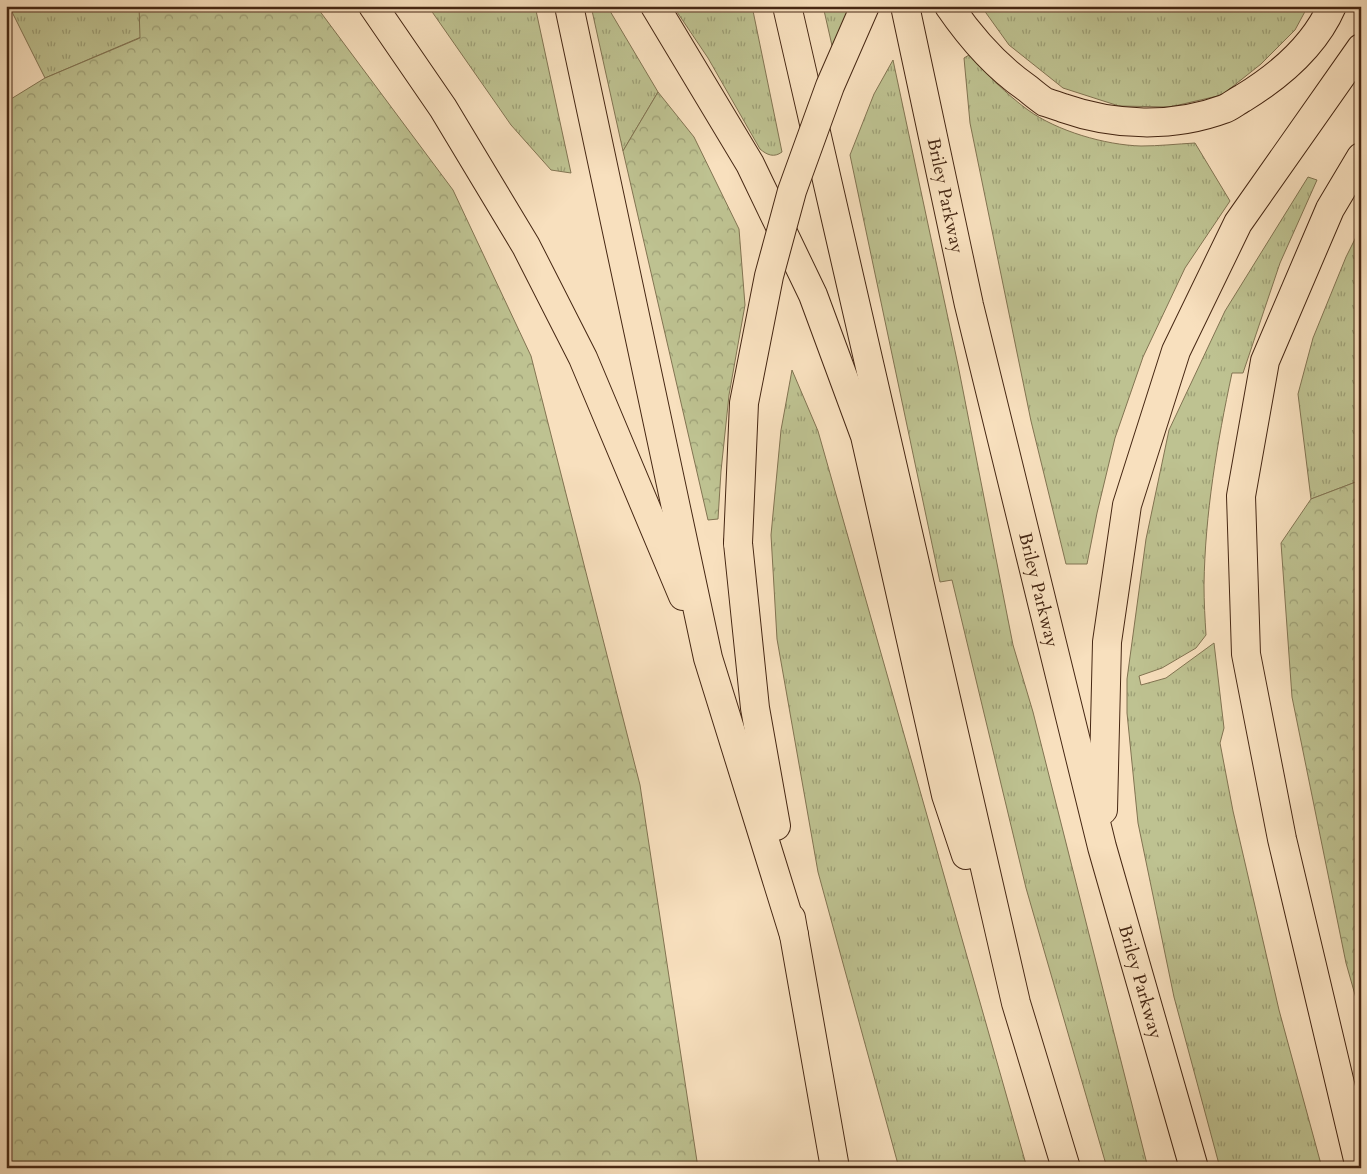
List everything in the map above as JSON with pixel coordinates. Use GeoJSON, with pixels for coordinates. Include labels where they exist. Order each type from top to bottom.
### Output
{"type":"FeatureCollection","features":[{"type":"Feature","properties":{"kind":"highway"},"geometry":{"type":"LineString","coordinates":[[373,6],[443,108],[526,246],[583,358],[708,658]]}},
{"type":"Feature","properties":{"kind":"highway"},"geometry":{"type":"LineString","coordinates":[[569,6],[708,658],[794,935]]}},
{"type":"Feature","properties":{"kind":"highway"},"geometry":{"type":"LineString","coordinates":[[655,6],[750,164],[814,295],[865,436],[946,795],[1016,1003],[1066,1168]]}},
{"type":"Feature","properties":{"kind":"highway"},"geometry":{"type":"LineString","coordinates":[[787,6],[1016,1003]]}},
{"type":"Feature","properties":{"kind":"highway"},"geometry":{"type":"LineString","coordinates":[[835,1168],[755,708],[738,543],[744,404],[769,276],[798,173],[830,86],[865,6]]}},
{"type":"Feature","properties":{"kind":"highway","name":"Briley Parkway"},"geometry":{"type":"LineString","coordinates":[[905,6],[969,305],[1102,847],[1194,1168]]}},
{"type":"Feature","properties":{"kind":"highway"},"geometry":{"type":"LineString","coordinates":[[949,6],[966,31],[998,66],[1045,102],[1102,119],[1158,123],[1190,118],[1225,109],[1256,90],[1308,45],[1332,6]]}},
{"type":"Feature","properties":{"kind":"highway"},"geometry":{"type":"LineString","coordinates":[[1102,847],[1107,642],[1126,505],[1176,351],[1238,223],[1361,48]]}},
{"type":"Feature","properties":{"kind":"highway"},"geometry":{"type":"LineString","coordinates":[[1360,1168],[1282,839],[1246,654],[1241,496],[1264,361],[1330,209],[1361,158]]}},
{"type":"Feature","properties":{"kind":"green space"},"geometry":{"type":"Polygon","coordinates":[[[9,6],[139,6],[141,37],[45,78],[9,6]]]}},
{"type":"Feature","properties":{"kind":"green space"},"geometry":{"type":"Polygon","coordinates":[[[139,6],[316,6],[453,190],[531,356],[640,785],[698,1168],[6,1168],[6,102],[45,78],[140,38],[139,6]]]}},
{"type":"Feature","properties":{"kind":"green space"},"geometry":{"type":"Polygon","coordinates":[[[428,6],[535,6],[571,173],[551,170],[511,125],[428,6]]]}},
{"type":"Feature","properties":{"kind":"green space"},"geometry":{"type":"Polygon","coordinates":[[[591,6],[607,6],[658,92],[623,151],[591,6]]]}},
{"type":"Feature","properties":{"kind":"green space"},"geometry":{"type":"Polygon","coordinates":[[[673,6],[752,6],[782,152],[771,155],[760,149],[708,58],[673,6]]]}},
{"type":"Feature","properties":{"kind":"green space"},"geometry":{"type":"Polygon","coordinates":[[[823,6],[855,6],[833,50],[823,6]]]}},
{"type":"Feature","properties":{"kind":"green space"},"geometry":{"type":"Polygon","coordinates":[[[981,6],[1308,6],[1295,30],[1261,64],[1222,95],[1170,107],[1119,106],[1063,88],[1009,45],[981,6]]]}},
{"type":"Feature","properties":{"kind":"green space"},"geometry":{"type":"Polygon","coordinates":[[[969,55],[997,84],[1028,110],[1040,118],[1082,136],[1112,143],[1141,146],[1195,143],[1230,201],[1185,268],[1143,357],[1115,438],[1087,564],[1066,564],[1031,421],[970,123],[964,58],[969,55]]]}},
{"type":"Feature","properties":{"kind":"green space"},"geometry":{"type":"Polygon","coordinates":[[[893,60],[958,365],[1013,645],[1033,712],[1148,1168],[1107,1168],[1026,888],[952,580],[940,582],[850,155],[874,94],[893,60]]]}},
{"type":"Feature","properties":{"kind":"green space"},"geometry":{"type":"Polygon","coordinates":[[[658,92],[694,137],[739,229],[745,305],[729,395],[718,519],[708,520],[623,151],[658,92]]]}},
{"type":"Feature","properties":{"kind":"green space"},"geometry":{"type":"Polygon","coordinates":[[[1308,177],[1317,180],[1280,263],[1243,373],[1232,373],[1221,426],[1209,505],[1204,585],[1206,635],[1196,648],[1162,668],[1139,676],[1141,685],[1166,678],[1214,643],[1224,728],[1220,743],[1233,811],[1279,1010],[1322,1168],[1220,1168],[1174,997],[1138,823],[1127,713],[1127,679],[1146,539],[1169,430],[1225,311],[1308,177]]]}},
{"type":"Feature","properties":{"kind":"green space"},"geometry":{"type":"Polygon","coordinates":[[[1361,227],[1361,480],[1311,499],[1298,394],[1313,338],[1346,257],[1361,227]]]}},
{"type":"Feature","properties":{"kind":"green space"},"geometry":{"type":"Polygon","coordinates":[[[792,370],[818,431],[1027,1168],[899,1168],[818,872],[777,639],[771,535],[781,430],[792,370]]]}},
{"type":"Feature","properties":{"kind":"green space"},"geometry":{"type":"Polygon","coordinates":[[[1361,480],[1361,1016],[1346,963],[1292,697],[1281,543],[1311,499],[1361,480]]]}}]}
